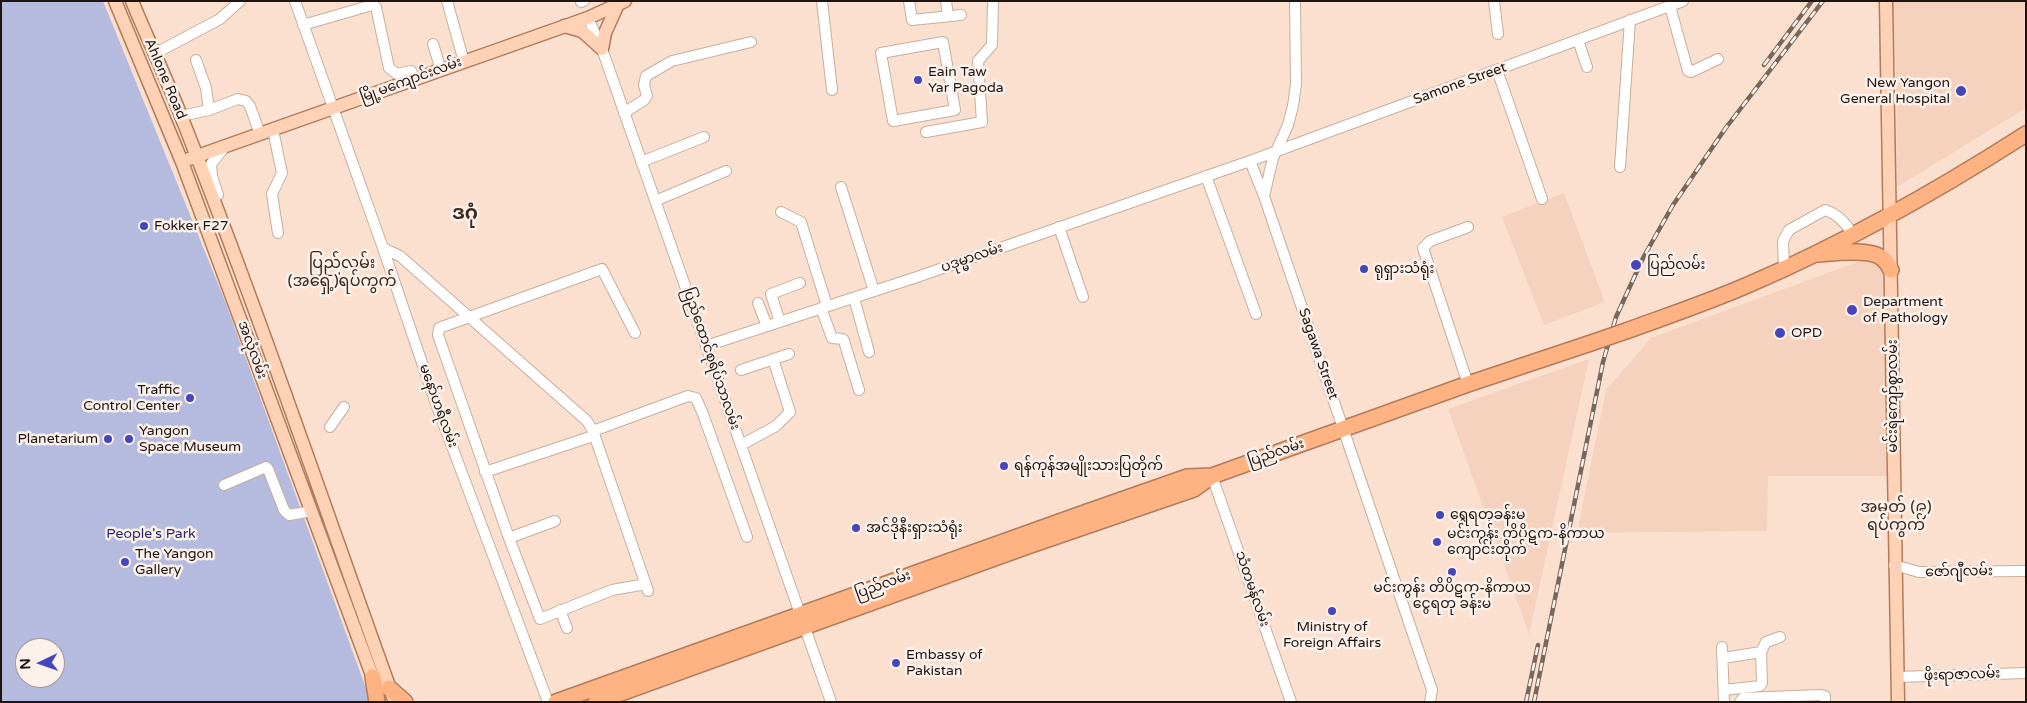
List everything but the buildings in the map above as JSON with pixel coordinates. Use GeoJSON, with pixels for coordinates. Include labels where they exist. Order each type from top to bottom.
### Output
{"type":"FeatureCollection","features":[{"type":"Feature","properties":{"kind":"highway","name":"ပြည်လမ်း"},"geometry":{"type":"LineString","coordinates":[[556,702],[1016,551],[1194,490],[1212,476],[1718,297],[1815,254],[1891,214],[2026,134]]}},
{"type":"Feature","properties":{"kind":"highway"},"geometry":{"type":"LineString","coordinates":[[1815,254],[1862,253],[1877,255],[1892,270]]}},
{"type":"Feature","properties":{"kind":"highway","name":"ပြည်လမ်း"},"geometry":{"type":"LineString","coordinates":[[596,702],[802,621]]}},
{"type":"Feature","properties":{"kind":"highway"},"geometry":{"type":"LineString","coordinates":[[373,677],[377,702]]}},
{"type":"Feature","properties":{"kind":"highway"},"geometry":{"type":"LineString","coordinates":[[392,695],[405,702]]}},
{"type":"Feature","properties":{"kind":"main road","name":"အလုံလမ်း"},"geometry":{"type":"LineString","coordinates":[[115,1],[182,162],[312,512],[369,650],[392,695]]}},
{"type":"Feature","properties":{"kind":"main road","name":"Ahlone Road"},"geometry":{"type":"LineString","coordinates":[[132,1],[156,53],[197,157]]}},
{"type":"Feature","properties":{"kind":"main road","name":"မင်းရဲကျော်စွာလမ်း"},"geometry":{"type":"LineString","coordinates":[[1886,1],[1892,270],[1894,565],[1898,702]]}},
{"type":"Feature","properties":{"kind":"main road","name":"မြို့မကျောင်းလမ်း"},"geometry":{"type":"LineString","coordinates":[[182,162],[588,18],[621,3]]}},
{"type":"Feature","properties":{"kind":"main road"},"geometry":{"type":"LineString","coordinates":[[602,49],[605,33],[621,3]]}},
{"type":"Feature","properties":{"kind":"main road"},"geometry":{"type":"LineString","coordinates":[[564,26],[582,31],[602,49]]}},
{"type":"Feature","properties":{"kind":"main road","name":"အလုံလမ်း"},"geometry":{"type":"LineString","coordinates":[[197,157],[327,510],[369,650],[373,677],[382,702]]}},
{"type":"Feature","properties":{"kind":"street"},"geometry":{"type":"LineString","coordinates":[[156,53],[220,19],[240,1]]}},
{"type":"Feature","properties":{"kind":"street","name":"မနော်ဟရီလမ်း"},"geometry":{"type":"LineString","coordinates":[[294,1],[383,248],[435,401],[548,702]]}},
{"type":"Feature","properties":{"kind":"street"},"geometry":{"type":"LineString","coordinates":[[447,1],[464,62]]}},
{"type":"Feature","properties":{"kind":"street"},"geometry":{"type":"LineString","coordinates":[[822,1],[832,90]]}},
{"type":"Feature","properties":{"kind":"street"},"geometry":{"type":"LineString","coordinates":[[908,1],[912,20],[961,15]]}},
{"type":"Feature","properties":{"kind":"street"},"geometry":{"type":"LineString","coordinates":[[946,1],[948,16]]}},
{"type":"Feature","properties":{"kind":"street"},"geometry":{"type":"LineString","coordinates":[[926,132],[982,122],[978,61],[992,45],[993,1]]}},
{"type":"Feature","properties":{"kind":"street"},"geometry":{"type":"LineString","coordinates":[[1264,196],[1275,152],[1288,125],[1296,84],[1295,1]]}},
{"type":"Feature","properties":{"kind":"street"},"geometry":{"type":"LineString","coordinates":[[1494,1],[1498,34]]}},
{"type":"Feature","properties":{"kind":"street","name":"Samone Street"},"geometry":{"type":"LineString","coordinates":[[1236,166],[1683,1]]}},
{"type":"Feature","properties":{"kind":"street"},"geometry":{"type":"LineString","coordinates":[[303,25],[372,6],[376,7],[389,68],[397,74],[411,71],[416,79]]}},
{"type":"Feature","properties":{"kind":"street"},"geometry":{"type":"LineString","coordinates":[[1670,6],[1688,71],[1691,72],[1718,59]]}},
{"type":"Feature","properties":{"kind":"street","name":"ပြည်ထောင်စုရိပ်သာလမ်း"},"geometry":{"type":"LineString","coordinates":[[588,18],[602,49],[831,702]]}},
{"type":"Feature","properties":{"kind":"street"},"geometry":{"type":"LineString","coordinates":[[1620,166],[1630,20]]}},
{"type":"Feature","properties":{"kind":"street"},"geometry":{"type":"LineString","coordinates":[[1578,40],[1587,67]]}},
{"type":"Feature","properties":{"kind":"street"},"geometry":{"type":"LineString","coordinates":[[624,113],[647,96],[644,85],[646,76],[672,61],[751,42]]}},
{"type":"Feature","properties":{"kind":"street"},"geometry":{"type":"LineString","coordinates":[[944,42],[956,110],[893,121],[881,54],[944,42]]}},
{"type":"Feature","properties":{"kind":"street"},"geometry":{"type":"LineString","coordinates":[[433,44],[441,70]]}},
{"type":"Feature","properties":{"kind":"street"},"geometry":{"type":"LineString","coordinates":[[196,60],[206,88],[209,110]]}},
{"type":"Feature","properties":{"kind":"street"},"geometry":{"type":"LineString","coordinates":[[1497,70],[1542,199]]}},
{"type":"Feature","properties":{"kind":"street"},"geometry":{"type":"LineString","coordinates":[[181,116],[209,110],[238,99],[246,101],[250,106],[260,134]]}},
{"type":"Feature","properties":{"kind":"street"},"geometry":{"type":"LineString","coordinates":[[273,130],[282,173],[272,194],[278,233]]}},
{"type":"Feature","properties":{"kind":"street"},"geometry":{"type":"LineString","coordinates":[[641,162],[704,137]]}},
{"type":"Feature","properties":{"kind":"street"},"geometry":{"type":"LineString","coordinates":[[218,214],[218,196],[212,176],[211,164],[216,155],[225,147]]}},
{"type":"Feature","properties":{"kind":"street","name":"Sagawa Street"},"geometry":{"type":"LineString","coordinates":[[1250,161],[1264,196],[1432,690],[1430,702]]}},
{"type":"Feature","properties":{"kind":"street","name":"ပဒုမ္မာလမ်း"},"geometry":{"type":"LineString","coordinates":[[706,346],[854,298],[1236,166]]}},
{"type":"Feature","properties":{"kind":"street"},"geometry":{"type":"LineString","coordinates":[[655,201],[726,171]]}},
{"type":"Feature","properties":{"kind":"street"},"geometry":{"type":"LineString","coordinates":[[1206,176],[1256,314]]}},
{"type":"Feature","properties":{"kind":"street"},"geometry":{"type":"LineString","coordinates":[[841,187],[874,291]]}},
{"type":"Feature","properties":{"kind":"street"},"geometry":{"type":"LineString","coordinates":[[1784,268],[1783,241],[1789,230],[1825,210],[1833,213],[1844,222],[1853,234]]}},
{"type":"Feature","properties":{"kind":"street"},"geometry":{"type":"LineString","coordinates":[[781,212],[802,224],[832,338],[843,339],[859,390]]}},
{"type":"Feature","properties":{"kind":"street"},"geometry":{"type":"LineString","coordinates":[[1468,227],[1430,241],[1423,247],[1468,384]]}},
{"type":"Feature","properties":{"kind":"street"},"geometry":{"type":"LineString","coordinates":[[1058,228],[1082,297]]}},
{"type":"Feature","properties":{"kind":"street"},"geometry":{"type":"LineString","coordinates":[[383,248],[400,256],[469,317],[587,421],[593,434],[647,587],[612,590],[540,619],[485,472],[438,335],[439,328],[469,317],[602,269],[635,333]]}},
{"type":"Feature","properties":{"kind":"street"},"geometry":{"type":"LineString","coordinates":[[780,322],[772,294],[800,283]]}},
{"type":"Feature","properties":{"kind":"street"},"geometry":{"type":"LineString","coordinates":[[854,298],[869,352]]}},
{"type":"Feature","properties":{"kind":"street"},"geometry":{"type":"LineString","coordinates":[[758,303],[767,326]]}},
{"type":"Feature","properties":{"kind":"street"},"geometry":{"type":"LineString","coordinates":[[741,370],[789,354]]}},
{"type":"Feature","properties":{"kind":"street"},"geometry":{"type":"LineString","coordinates":[[741,446],[776,426],[790,412],[773,360]]}},
{"type":"Feature","properties":{"kind":"street"},"geometry":{"type":"LineString","coordinates":[[485,472],[593,434],[688,396],[696,398],[704,414],[747,537]]}},
{"type":"Feature","properties":{"kind":"street"},"geometry":{"type":"LineString","coordinates":[[330,427],[344,407]]}},
{"type":"Feature","properties":{"kind":"street"},"geometry":{"type":"LineString","coordinates":[[224,485],[266,467],[284,510],[289,515],[312,512]]}},
{"type":"Feature","properties":{"kind":"street","name":"သံတမန်လမ်း"},"geometry":{"type":"LineString","coordinates":[[1212,476],[1291,702]]}},
{"type":"Feature","properties":{"kind":"street"},"geometry":{"type":"LineString","coordinates":[[509,538],[555,521]]}},
{"type":"Feature","properties":{"kind":"street","name":"ဇော်ဂျီလမ်း"},"geometry":{"type":"LineString","coordinates":[[1894,565],[1919,572],[2026,571]]}},
{"type":"Feature","properties":{"kind":"street"},"geometry":{"type":"LineString","coordinates":[[560,610],[567,628]]}},
{"type":"Feature","properties":{"kind":"street"},"geometry":{"type":"LineString","coordinates":[[1724,690],[1760,686],[1762,683],[1762,652],[1766,642],[1780,637]]}},
{"type":"Feature","properties":{"kind":"street"},"geometry":{"type":"LineString","coordinates":[[1724,702],[1723,652],[1762,652]]}},
{"type":"Feature","properties":{"kind":"street","name":"ဖိုးရာဇာလမ်း"},"geometry":{"type":"LineString","coordinates":[[1898,677],[2026,673]]}},
{"type":"Feature","properties":{"kind":"street"},"geometry":{"type":"LineString","coordinates":[[1740,702],[1743,698],[1821,695],[1825,696],[1825,702]]}},
{"type":"Feature","properties":{"kind":"shaded area","name":"New Yangon General Hospital"},"geometry":{"type":"Polygon","coordinates":[[[1893,1],[2026,1],[2026,108],[1897,187],[1896,73],[1893,1]]]}},
{"type":"Feature","properties":{"kind":"shaded area"},"geometry":{"type":"Polygon","coordinates":[[[1564,193],[1605,302],[1544,325],[1502,217],[1564,193]]]}},
{"type":"Feature","properties":{"kind":"shaded area"},"geometry":{"type":"Polygon","coordinates":[[[1871,257],[1886,273],[1889,476],[1768,476],[1767,531],[1577,533],[1606,390],[1651,338],[1871,257]]]}},
{"type":"Feature","properties":{"kind":"shaded area"},"geometry":{"type":"Polygon","coordinates":[[[1589,359],[1529,634],[1448,409],[1589,359]]]}},
{"type":"Feature","properties":{"kind":"green space","name":"People's Park"},"geometry":{"type":"Polygon","coordinates":[[[1,1],[103,1],[225,301],[371,702],[1,702],[1,1]]]}},
{"type":"Feature","properties":{"kind":"railway"},"geometry":{"type":"LineString","coordinates":[[1764,65],[1812,1]]}},
{"type":"Feature","properties":{"kind":"railway"},"geometry":{"type":"LineString","coordinates":[[1534,702],[1603,362],[1616,317],[1643,258],[1673,205],[1725,129],[1823,1]]}},
{"type":"Feature","properties":{"kind":"railway"},"geometry":{"type":"LineString","coordinates":[[1526,702],[1538,645]]}},
{"type":"Feature","properties":{"kind":"place","name":"Eain Taw Yar Pagoda"},"geometry":{"type":"Point","coordinates":[918,80]}},
{"type":"Feature","properties":{"kind":"place","name":"New Yangon General Hospital"},"geometry":{"type":"Point","coordinates":[1961,91]}},
{"type":"Feature","properties":{"kind":"place","name":"Fokker F27"},"geometry":{"type":"Point","coordinates":[144,226]}},
{"type":"Feature","properties":{"kind":"place","name":"ပြည်လမ်း"},"geometry":{"type":"Point","coordinates":[1636,265]}},
{"type":"Feature","properties":{"kind":"place","name":"ရုရှားသံရုံး"},"geometry":{"type":"Point","coordinates":[1364,269]}},
{"type":"Feature","properties":{"kind":"place","name":"Department of Pathology"},"geometry":{"type":"Point","coordinates":[1852,310]}},
{"type":"Feature","properties":{"kind":"place","name":"OPD"},"geometry":{"type":"Point","coordinates":[1780,333]}},
{"type":"Feature","properties":{"kind":"place","name":"Traffic Control Center"},"geometry":{"type":"Point","coordinates":[190,398]}},
{"type":"Feature","properties":{"kind":"place","name":"Planetarium"},"geometry":{"type":"Point","coordinates":[108,439]}},
{"type":"Feature","properties":{"kind":"place","name":"Yangon Space Museum"},"geometry":{"type":"Point","coordinates":[129,439]}},
{"type":"Feature","properties":{"kind":"place","name":"ရန်ကုန်အမျိုးသားပြတိုက်"},"geometry":{"type":"Point","coordinates":[1004,466]}},
{"type":"Feature","properties":{"kind":"place","name":"ရွှေရတုခန်းမ"},"geometry":{"type":"Point","coordinates":[1440,515]}},
{"type":"Feature","properties":{"kind":"place","name":"အင်ဒိုနီးရှားသံရုံး"},"geometry":{"type":"Point","coordinates":[856,528]}},
{"type":"Feature","properties":{"kind":"place","name":"မင်းကွန်း တိပိဋက-နိကာယ ကျောင်းတိုက်"},"geometry":{"type":"Point","coordinates":[1437,542]}},
{"type":"Feature","properties":{"kind":"place","name":"The Yangon Gallery"},"geometry":{"type":"Point","coordinates":[125,562]}},
{"type":"Feature","properties":{"kind":"place","name":"မင်းကွန်း တိပိဋက-နိကာယ ငွေရတု ခန်းမ"},"geometry":{"type":"Point","coordinates":[1452,572]}},
{"type":"Feature","properties":{"kind":"place","name":"Ministry of Foreign Affairs"},"geometry":{"type":"Point","coordinates":[1332,611]}},
{"type":"Feature","properties":{"kind":"place","name":"Embassy of Pakistan"},"geometry":{"type":"Point","coordinates":[896,663]}},
{"type":"Feature","properties":{"kind":"district","name":"ဒဂုံ"},"geometry":{"type":"Point","coordinates":[465,214]}},
{"type":"Feature","properties":{"kind":"district","name":"ပြည်လမ်း (အရှေ့)ရပ်ကွက်"},"geometry":{"type":"Point","coordinates":[342,273]}},
{"type":"Feature","properties":{"kind":"district","name":"အမှတ် (၉) ရပ်ကွက်"},"geometry":{"type":"Point","coordinates":[1896,517]}}]}
